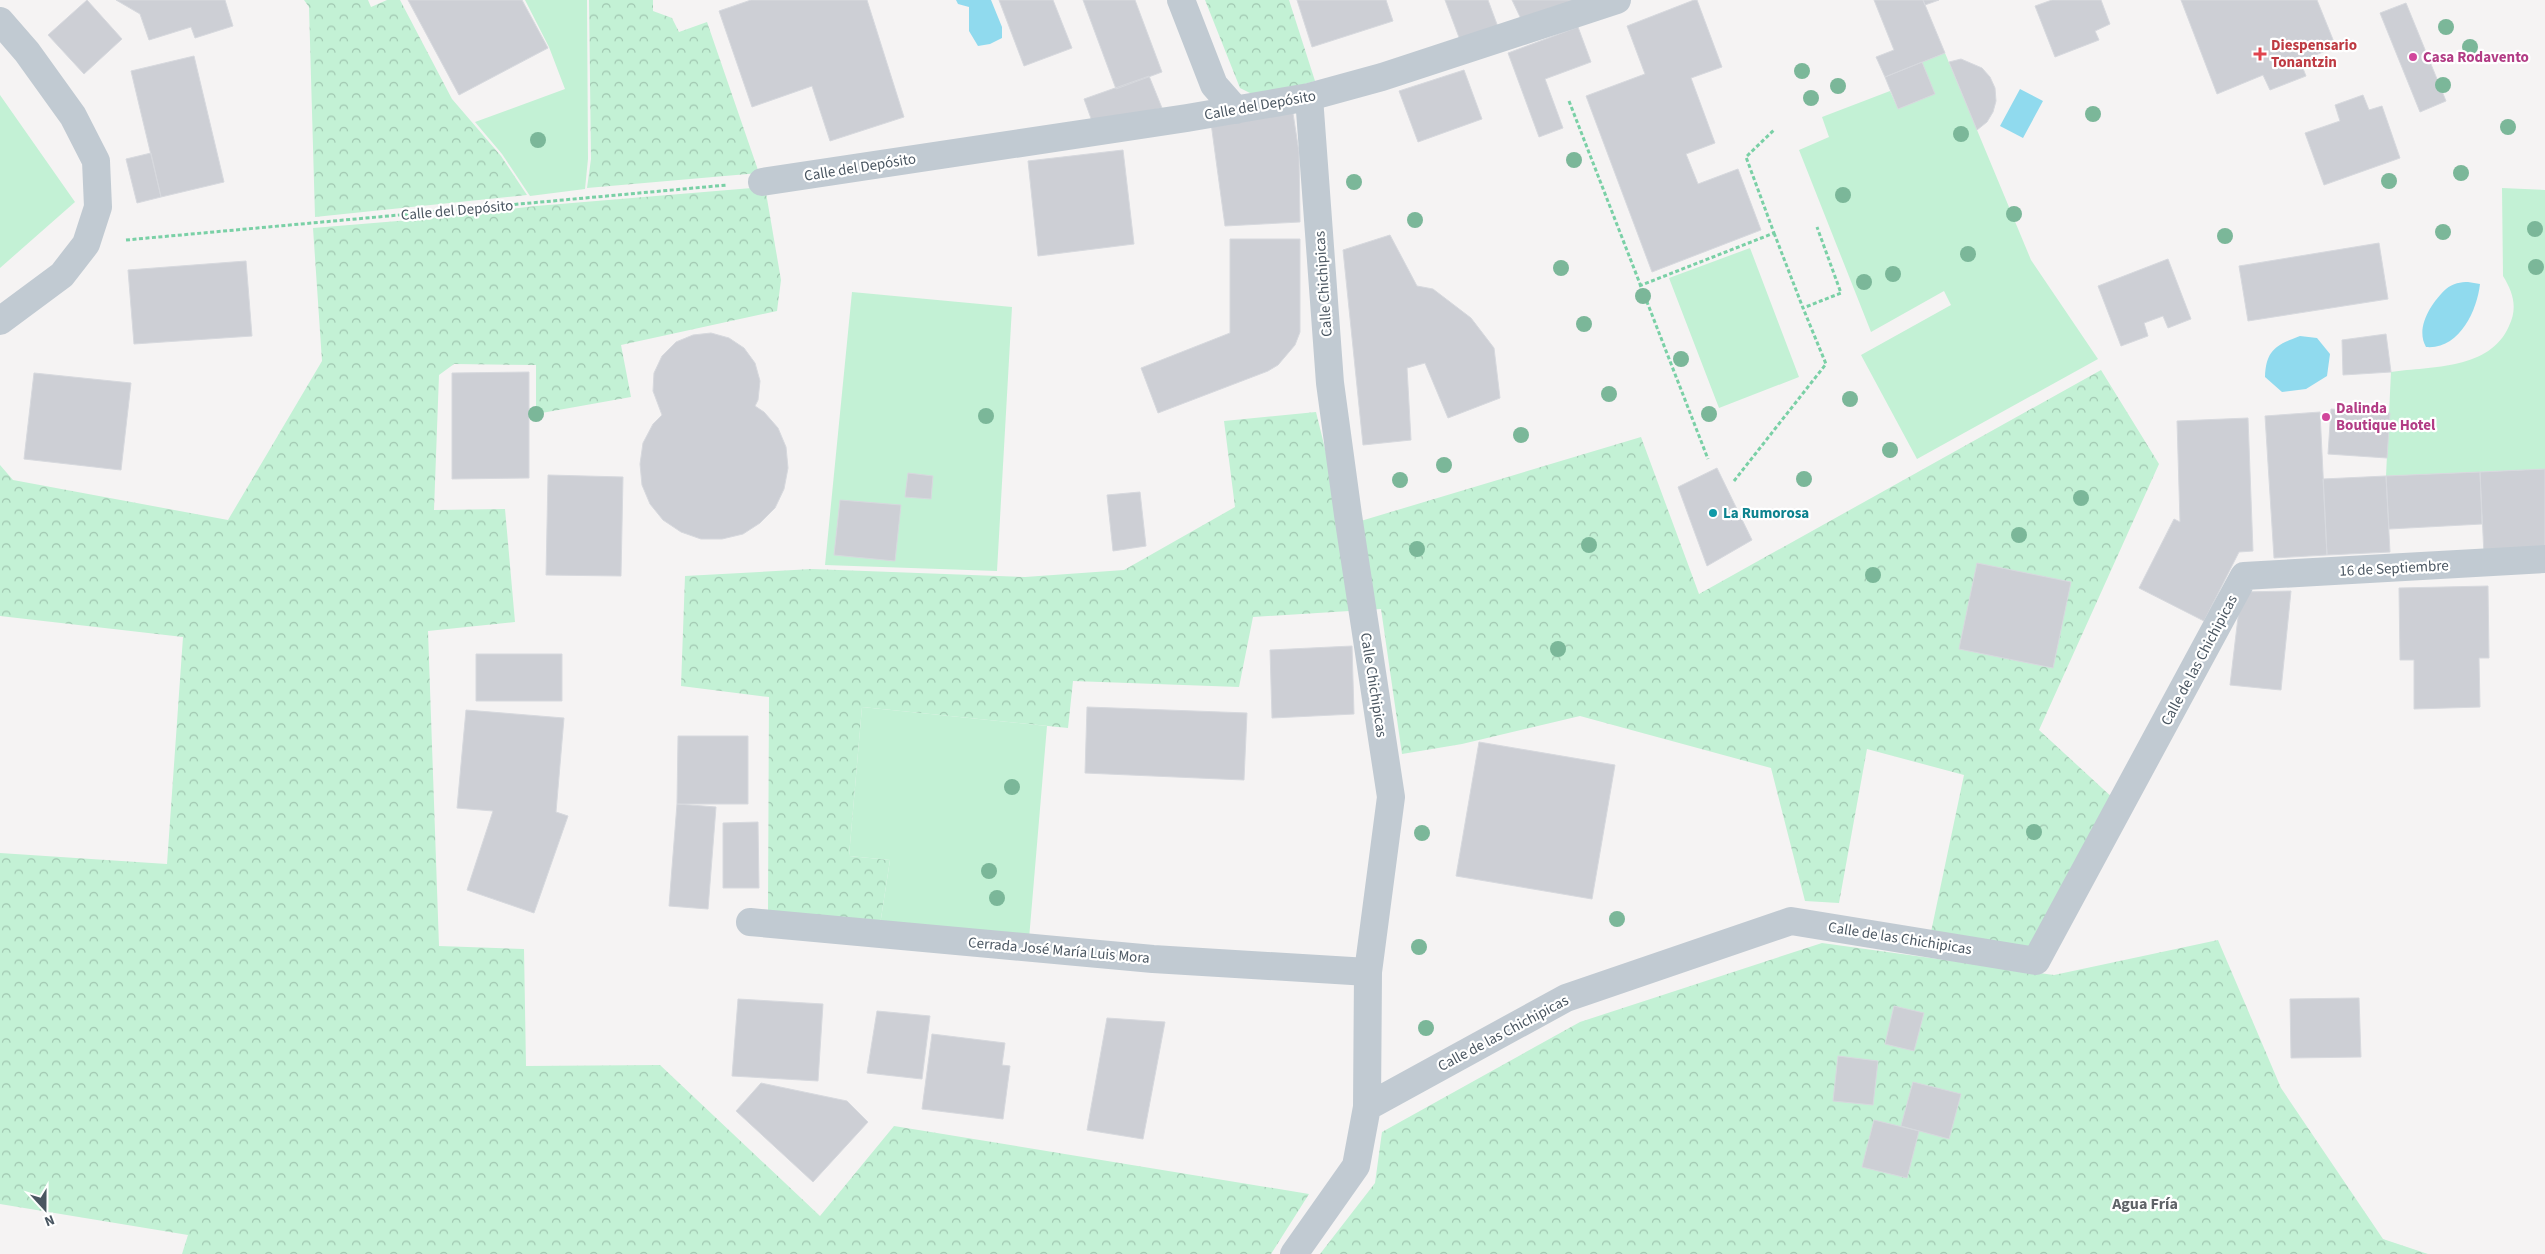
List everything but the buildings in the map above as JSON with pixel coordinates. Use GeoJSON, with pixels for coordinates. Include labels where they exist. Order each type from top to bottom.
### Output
{"type":"FeatureCollection","features":[{"type":"Feature","properties":{"kind":"street"},"geometry":{"type":"LineString","coordinates":[[1181,0],[1214,85],[1236,110]]}},
{"type":"Feature","properties":{"kind":"street","name":"Calle del Depósito"},"geometry":{"type":"LineString","coordinates":[[762,182],[1236,110],[1309,97],[1382,77],[1617,0]]}},
{"type":"Feature","properties":{"kind":"street"},"geometry":{"type":"LineString","coordinates":[[0,21],[27,52],[72,116],[96,161],[98,207],[86,244],[62,275],[0,321]]}},
{"type":"Feature","properties":{"kind":"street","name":"Calle Chichipicas"},"geometry":{"type":"LineString","coordinates":[[1294,1254],[1356,1166],[1367,1107],[1368,972],[1392,797],[1348,515],[1330,383],[1309,97]]}},
{"type":"Feature","properties":{"kind":"street","name":"16 de Septiembre"},"geometry":{"type":"LineString","coordinates":[[2244,576],[2545,560]]}},
{"type":"Feature","properties":{"kind":"street","name":"Calle de las Chichipicas"},"geometry":{"type":"LineString","coordinates":[[1367,1107],[1566,998],[1791,920],[2036,961],[2244,576]]}},
{"type":"Feature","properties":{"kind":"street","name":"Cerrada José María Luis Mora"},"geometry":{"type":"LineString","coordinates":[[750,922],[1152,959],[1368,972]]}},
{"type":"Feature","properties":{"kind":"path"},"geometry":{"type":"LineString","coordinates":[[1569,101],[1639,286],[1708,459]]}},
{"type":"Feature","properties":{"kind":"path"},"geometry":{"type":"LineString","coordinates":[[1734,481],[1826,364],[1746,157],[1775,129]]}},
{"type":"Feature","properties":{"kind":"path","name":"Calle del Depósito"},"geometry":{"type":"LineString","coordinates":[[86,244],[762,182]]}},
{"type":"Feature","properties":{"kind":"path"},"geometry":{"type":"LineString","coordinates":[[1803,308],[1841,293],[1817,227]]}},
{"type":"Feature","properties":{"kind":"path"},"geometry":{"type":"LineString","coordinates":[[1639,286],[1774,233]]}},
{"type":"Feature","properties":{"kind":"green space"},"geometry":{"type":"Polygon","coordinates":[[[304,0],[368,0],[371,7],[387,0],[400,0],[452,99],[501,156],[527,195],[315,217],[309,7],[304,0]]]}},
{"type":"Feature","properties":{"kind":"green space"},"geometry":{"type":"Polygon","coordinates":[[[525,0],[587,0],[588,159],[585,189],[530,196],[502,154],[475,122],[565,89],[549,47],[525,0]]]}},
{"type":"Feature","properties":{"kind":"green space"},"geometry":{"type":"Polygon","coordinates":[[[589,0],[653,0],[653,11],[672,18],[679,32],[707,22],[759,173],[587,188],[591,159],[589,0]]]}},
{"type":"Feature","properties":{"kind":"green space"},"geometry":{"type":"Polygon","coordinates":[[[1205,0],[1289,0],[1315,81],[1258,97],[1240,88],[1205,0]]]}},
{"type":"Feature","properties":{"kind":"green space"},"geometry":{"type":"Polygon","coordinates":[[[1945,53],[2031,260],[2098,359],[1917,459],[1861,355],[1951,305],[1944,291],[1871,332],[1799,150],[1829,137],[1822,117],[1890,91],[1898,109],[1934,94],[1922,62],[1945,53]]]}},
{"type":"Feature","properties":{"kind":"green space"},"geometry":{"type":"Polygon","coordinates":[[[0,95],[75,202],[0,268],[0,95]]]}},
{"type":"Feature","properties":{"kind":"green space"},"geometry":{"type":"Polygon","coordinates":[[[765,187],[781,280],[777,311],[621,345],[631,397],[536,414],[536,365],[454,364],[439,375],[434,510],[505,509],[515,622],[428,631],[439,946],[524,949],[526,1066],[660,1065],[820,1216],[894,1126],[1309,1194],[1271,1254],[182,1254],[188,1235],[0,1204],[0,853],[167,864],[183,637],[0,616],[0,465],[13,480],[228,520],[322,361],[313,228],[422,219],[536,206],[765,187]]]}},
{"type":"Feature","properties":{"kind":"green space"},"geometry":{"type":"Polygon","coordinates":[[[2502,188],[2545,190],[2545,469],[2386,476],[2391,372],[2441,366],[2474,358],[2488,351],[2500,340],[2512,319],[2514,306],[2512,294],[2503,276],[2502,188]]]}},
{"type":"Feature","properties":{"kind":"green space"},"geometry":{"type":"Polygon","coordinates":[[[1750,248],[1799,377],[1719,408],[1669,278],[1750,248]]]}},
{"type":"Feature","properties":{"kind":"green space"},"geometry":{"type":"Polygon","coordinates":[[[852,292],[1012,307],[997,571],[825,565],[852,292]]]}},
{"type":"Feature","properties":{"kind":"green space"},"geometry":{"type":"Polygon","coordinates":[[[2101,370],[2159,464],[2039,730],[2115,800],[2035,948],[1931,932],[1964,775],[1867,749],[1839,903],[1805,901],[1771,768],[1580,716],[1462,744],[1402,754],[1381,609],[1253,617],[1239,687],[1073,681],[1068,728],[862,707],[849,856],[890,860],[880,925],[768,911],[769,697],[681,686],[685,576],[812,569],[1025,577],[1124,570],[1235,507],[1224,421],[1316,412],[1344,526],[1641,437],[1699,594],[2101,370]]]}},
{"type":"Feature","properties":{"kind":"green space"},"geometry":{"type":"Polygon","coordinates":[[[862,707],[1047,726],[1029,939],[880,925],[890,860],[849,856],[862,707]]]}},
{"type":"Feature","properties":{"kind":"green space"},"geometry":{"type":"Polygon","coordinates":[[[2218,940],[2281,1088],[2383,1239],[2428,1254],[1320,1254],[1375,1183],[1382,1132],[1580,1022],[1822,943],[2054,975],[2218,940]]]}},
{"type":"Feature","properties":{"kind":"water"},"geometry":{"type":"Polygon","coordinates":[[[956,0],[991,0],[1002,27],[1002,38],[990,44],[978,46],[969,31],[969,7],[958,4],[956,0]]]}},
{"type":"Feature","properties":{"kind":"water"},"geometry":{"type":"Polygon","coordinates":[[[2020,89],[2043,101],[2023,138],[2000,126],[2020,89]]]}},
{"type":"Feature","properties":{"kind":"water"},"geometry":{"type":"Polygon","coordinates":[[[2457,283],[2480,284],[2475,306],[2464,327],[2457,336],[2448,342],[2438,346],[2426,347],[2422,332],[2430,308],[2449,287],[2457,283]]]}},
{"type":"Feature","properties":{"kind":"water"},"geometry":{"type":"Polygon","coordinates":[[[2300,336],[2317,338],[2330,354],[2327,376],[2306,389],[2282,392],[2265,377],[2268,360],[2270,355],[2279,346],[2300,336]]]}},
{"type":"Feature","properties":{"kind":"place","name":"Diespensario Tonantzin"},"geometry":{"type":"Point","coordinates":[2260,54]}},
{"type":"Feature","properties":{"kind":"place","name":"Casa Rodavento"},"geometry":{"type":"Point","coordinates":[2413,57]}},
{"type":"Feature","properties":{"kind":"place","name":"Dalinda Boutique Hotel"},"geometry":{"type":"Point","coordinates":[2326,417]}},
{"type":"Feature","properties":{"kind":"place","name":"La Rumorosa"},"geometry":{"type":"Point","coordinates":[1713,513]}},
{"type":"Feature","properties":{"kind":"district","name":"Agua Fría"},"geometry":{"type":"Point","coordinates":[2145,1203]}}]}
